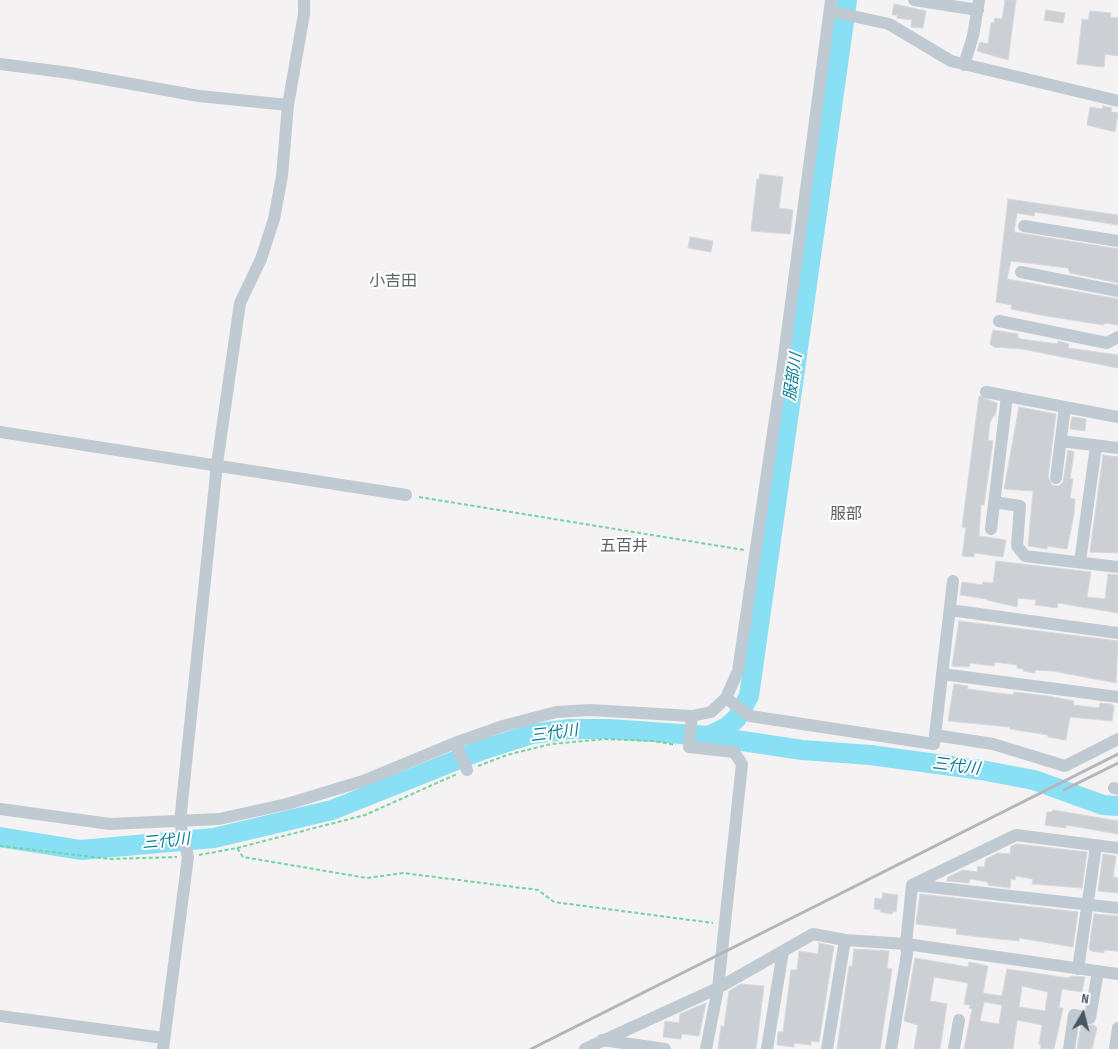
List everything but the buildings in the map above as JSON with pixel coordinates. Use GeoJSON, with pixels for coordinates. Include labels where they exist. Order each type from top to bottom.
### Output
{"type":"FeatureCollection","features":[{"type":"Feature","properties":{"kind":"street"},"geometry":{"type":"LineString","coordinates":[[0,1016],[164,1043],[187,854],[180,825],[217,464],[240,303],[261,259],[274,219],[282,176],[288,105],[304,14],[304,0]]}},
{"type":"Feature","properties":{"kind":"street"},"geometry":{"type":"LineString","coordinates":[[914,0],[979,5],[973,36],[964,65]]}},
{"type":"Feature","properties":{"kind":"street"},"geometry":{"type":"LineString","coordinates":[[0,809],[110,824],[180,825],[219,819],[287,804],[363,781],[503,726],[556,712],[590,710],[692,718],[711,712],[729,700],[738,671],[783,362],[831,5],[853,14],[889,24],[951,61],[1118,101]]}},
{"type":"Feature","properties":{"kind":"street"},"geometry":{"type":"LineString","coordinates":[[0,64],[70,72],[199,96],[288,105]]}},
{"type":"Feature","properties":{"kind":"street"},"geometry":{"type":"LineString","coordinates":[[1024,226],[1118,241]]}},
{"type":"Feature","properties":{"kind":"street"},"geometry":{"type":"LineString","coordinates":[[1021,272],[1118,291]]}},
{"type":"Feature","properties":{"kind":"street"},"geometry":{"type":"LineString","coordinates":[[999,321],[1107,343],[1118,337]]}},
{"type":"Feature","properties":{"kind":"street"},"geometry":{"type":"LineString","coordinates":[[986,392],[1118,417]]}},
{"type":"Feature","properties":{"kind":"street"},"geometry":{"type":"LineString","coordinates":[[991,529],[1007,396]]}},
{"type":"Feature","properties":{"kind":"street"},"geometry":{"type":"LineString","coordinates":[[1056,478],[1065,407]]}},
{"type":"Feature","properties":{"kind":"street"},"geometry":{"type":"LineString","coordinates":[[0,432],[217,464],[406,495]]}},
{"type":"Feature","properties":{"kind":"street"},"geometry":{"type":"LineString","coordinates":[[1061,441],[1118,448]]}},
{"type":"Feature","properties":{"kind":"street"},"geometry":{"type":"LineString","coordinates":[[1080,562],[1096,446]]}},
{"type":"Feature","properties":{"kind":"street"},"geometry":{"type":"LineString","coordinates":[[994,502],[1020,506],[1017,546],[1025,556],[1118,567]]}},
{"type":"Feature","properties":{"kind":"street"},"geometry":{"type":"LineString","coordinates":[[729,700],[750,716],[934,744],[953,581]]}},
{"type":"Feature","properties":{"kind":"street"},"geometry":{"type":"LineString","coordinates":[[950,610],[1118,633]]}},
{"type":"Feature","properties":{"kind":"street"},"geometry":{"type":"LineString","coordinates":[[942,674],[1118,697]]}},
{"type":"Feature","properties":{"kind":"street"},"geometry":{"type":"LineString","coordinates":[[692,718],[689,745],[734,752],[742,764],[718,988],[706,1049]]}},
{"type":"Feature","properties":{"kind":"street"},"geometry":{"type":"LineString","coordinates":[[935,735],[993,744],[1065,766],[1118,739]]}},
{"type":"Feature","properties":{"kind":"street"},"geometry":{"type":"LineString","coordinates":[[456,744],[466,769]]}},
{"type":"Feature","properties":{"kind":"street"},"geometry":{"type":"LineString","coordinates":[[913,885],[1016,835],[1118,848]]}},
{"type":"Feature","properties":{"kind":"street"},"geometry":{"type":"LineString","coordinates":[[1078,969],[1096,846]]}},
{"type":"Feature","properties":{"kind":"street"},"geometry":{"type":"LineString","coordinates":[[913,885],[1118,908]]}},
{"type":"Feature","properties":{"kind":"street"},"geometry":{"type":"LineString","coordinates":[[891,1049],[906,954],[913,885]]}},
{"type":"Feature","properties":{"kind":"street"},"geometry":{"type":"LineString","coordinates":[[584,1049],[718,988],[814,934],[845,940],[906,944],[1118,974]]}},
{"type":"Feature","properties":{"kind":"street"},"geometry":{"type":"LineString","coordinates":[[827,1049],[845,940]]}},
{"type":"Feature","properties":{"kind":"street"},"geometry":{"type":"LineString","coordinates":[[766,1049],[783,951]]}},
{"type":"Feature","properties":{"kind":"street"},"geometry":{"type":"LineString","coordinates":[[1069,1049],[1074,1015],[1090,1018],[1098,971]]}},
{"type":"Feature","properties":{"kind":"street"},"geometry":{"type":"LineString","coordinates":[[954,1049],[959,1020]]}},
{"type":"Feature","properties":{"kind":"street"},"geometry":{"type":"LineString","coordinates":[[1115,1049],[1118,1028]]}},
{"type":"Feature","properties":{"kind":"street"},"geometry":{"type":"LineString","coordinates":[[602,1040],[665,1049]]}},
{"type":"Feature","properties":{"kind":"path"},"geometry":{"type":"LineString","coordinates":[[406,495],[754,551]]}},
{"type":"Feature","properties":{"kind":"path"},"geometry":{"type":"LineString","coordinates":[[0,846],[110,859],[187,854],[237,848],[365,815],[466,769],[507,755],[551,744],[605,739],[689,745]]}},
{"type":"Feature","properties":{"kind":"path"},"geometry":{"type":"LineString","coordinates":[[237,848],[243,857],[367,878],[403,873],[538,890],[554,902],[725,924]]}},
{"type":"Feature","properties":{"kind":"waterway","name":"服部川"},"geometry":{"type":"LineString","coordinates":[[709,736],[727,727],[737,718],[749,696],[847,0]]}},
{"type":"Feature","properties":{"kind":"waterway","name":"三代川"},"geometry":{"type":"LineString","coordinates":[[0,837],[81,850],[214,838],[332,810],[482,750],[532,734],[570,729],[609,729],[709,736],[802,750],[870,755],[981,770],[1034,780],[1103,805],[1118,806]]}},
{"type":"Feature","properties":{"kind":"railway"},"geometry":{"type":"LineString","coordinates":[[531,1049],[1118,754]]}},
{"type":"Feature","properties":{"kind":"railway"},"geometry":{"type":"LineString","coordinates":[[1064,790],[1118,763]]}},
{"type":"Feature","properties":{"kind":"district","name":"小吉田"},"geometry":{"type":"Point","coordinates":[393,282]}},
{"type":"Feature","properties":{"kind":"district","name":"服部"},"geometry":{"type":"Point","coordinates":[846,515]}},
{"type":"Feature","properties":{"kind":"district","name":"五百井"},"geometry":{"type":"Point","coordinates":[624,547]}}]}
